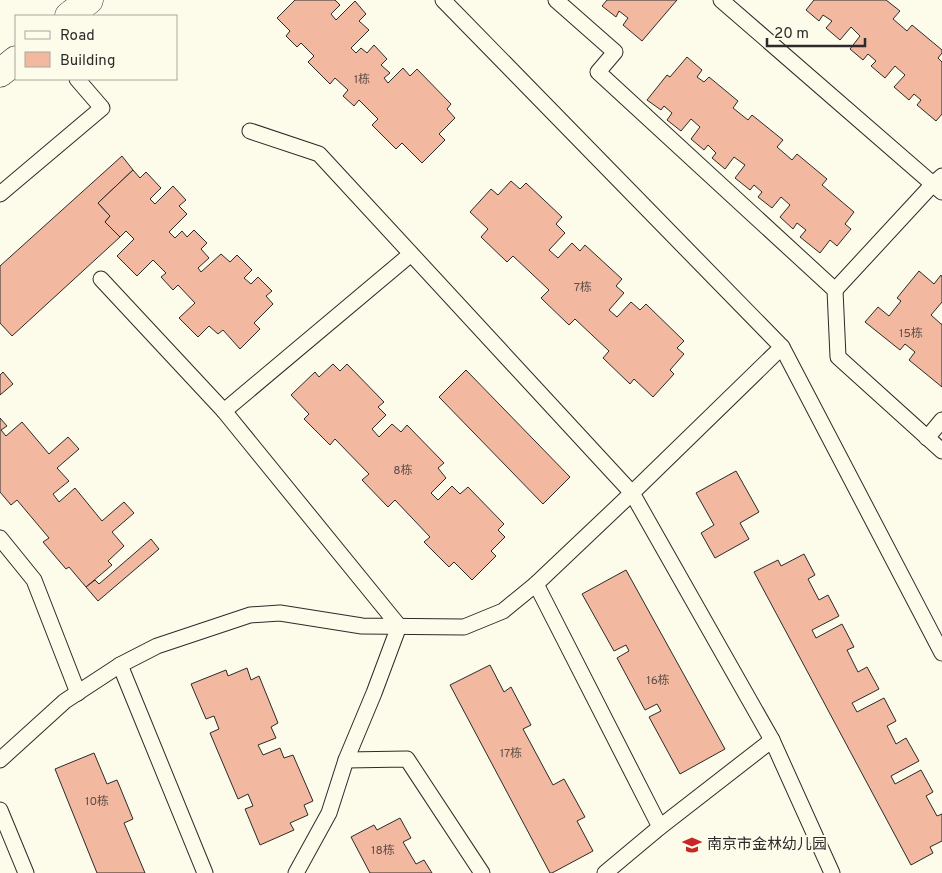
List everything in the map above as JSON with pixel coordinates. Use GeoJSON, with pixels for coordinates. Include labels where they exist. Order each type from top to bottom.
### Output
{"type":"FeatureCollection","features":[{"type":"Feature","properties":{"kind":"main road"},"geometry":{"type":"LineString","coordinates":[[71,15],[89,0]]}},
{"type":"Feature","properties":{"kind":"main road"},"geometry":{"type":"LineString","coordinates":[[0,73],[15,61]]}},
{"type":"Feature","properties":{"kind":"lane"},"geometry":{"type":"LineString","coordinates":[[443,0],[782,347],[942,653]]}},
{"type":"Feature","properties":{"kind":"lane"},"geometry":{"type":"LineString","coordinates":[[556,0],[615,52],[598,72],[835,290],[838,357],[942,451]]}},
{"type":"Feature","properties":{"kind":"lane"},"geometry":{"type":"LineString","coordinates":[[721,0],[939,184],[835,290]]}},
{"type":"Feature","properties":{"kind":"lane"},"geometry":{"type":"LineString","coordinates":[[0,194],[102,108],[78,80]]}},
{"type":"Feature","properties":{"kind":"lane"},"geometry":{"type":"LineString","coordinates":[[250,131],[319,154],[632,493],[772,740],[832,873]]}},
{"type":"Feature","properties":{"kind":"lane"},"geometry":{"type":"LineString","coordinates":[[224,411],[411,254]]}},
{"type":"Feature","properties":{"kind":"lane"},"geometry":{"type":"LineString","coordinates":[[101,279],[224,411],[399,626]]}},
{"type":"Feature","properties":{"kind":"lane"},"geometry":{"type":"LineString","coordinates":[[0,760],[65,701],[120,665],[157,646],[250,615],[280,613],[362,626],[464,627],[503,611],[536,584],[782,347]]}},
{"type":"Feature","properties":{"kind":"lane"},"geometry":{"type":"LineString","coordinates":[[927,438],[942,420]]}},
{"type":"Feature","properties":{"kind":"lane"},"geometry":{"type":"LineString","coordinates":[[0,538],[34,580],[78,693]]}},
{"type":"Feature","properties":{"kind":"lane"},"geometry":{"type":"LineString","coordinates":[[536,584],[660,827]]}},
{"type":"Feature","properties":{"kind":"lane"},"geometry":{"type":"LineString","coordinates":[[296,873],[329,813],[346,760],[399,626]]}},
{"type":"Feature","properties":{"kind":"lane"},"geometry":{"type":"LineString","coordinates":[[120,665],[205,873]]}},
{"type":"Feature","properties":{"kind":"lane"},"geometry":{"type":"LineString","coordinates":[[605,873],[660,827],[772,740]]}},
{"type":"Feature","properties":{"kind":"lane"},"geometry":{"type":"LineString","coordinates":[[346,760],[408,759],[482,873]]}},
{"type":"Feature","properties":{"kind":"lane"},"geometry":{"type":"LineString","coordinates":[[0,810],[26,873]]}},
{"type":"Feature","properties":{"kind":"building"},"geometry":{"type":"Polygon","coordinates":[[[295,0],[335,0],[340,5],[331,14],[336,20],[355,1],[366,14],[359,21],[369,30],[351,48],[356,53],[361,48],[367,53],[374,45],[387,59],[381,65],[390,73],[384,78],[388,83],[403,68],[410,76],[417,69],[451,104],[447,109],[455,118],[439,134],[445,140],[422,163],[402,143],[396,149],[372,125],[378,119],[359,100],[354,106],[343,96],[348,90],[335,78],[330,84],[308,62],[314,56],[301,43],[297,47],[286,36],[290,31],[277,18],[295,0]]]}},
{"type":"Feature","properties":{"kind":"building"},"geometry":{"type":"Polygon","coordinates":[[[607,0],[677,0],[642,41],[623,25],[628,18],[619,11],[616,17],[602,6],[607,0]]]}},
{"type":"Feature","properties":{"kind":"building"},"geometry":{"type":"Polygon","coordinates":[[[814,0],[886,0],[900,11],[893,19],[907,31],[912,25],[942,50],[938,58],[942,62],[942,114],[936,121],[917,105],[921,100],[914,94],[909,100],[894,87],[905,75],[895,66],[885,78],[871,66],[876,61],[868,54],[863,60],[850,49],[860,36],[851,27],[840,40],[826,28],[832,21],[823,15],[819,21],[806,10],[814,0]]]}},
{"type":"Feature","properties":{"kind":"building"},"geometry":{"type":"Polygon","coordinates":[[[687,57],[702,70],[697,77],[704,82],[709,77],[738,101],[733,108],[748,120],[752,115],[783,140],[777,147],[792,160],[797,154],[827,179],[822,185],[854,212],[845,224],[851,229],[837,246],[830,240],[820,253],[800,237],[806,230],[797,223],[793,229],[780,217],[790,205],[781,197],[772,208],[758,197],[762,192],[754,185],[750,190],[735,178],[745,165],[734,157],[725,169],[712,158],[716,153],[708,145],[704,150],[691,139],[700,127],[691,119],[681,131],[667,120],[672,113],[664,106],[661,110],[647,100],[667,75],[670,77],[687,57]]]}},
{"type":"Feature","properties":{"kind":"building"},"geometry":{"type":"Polygon","coordinates":[[[122,156],[133,170],[98,203],[110,216],[105,222],[120,237],[12,336],[0,323],[0,266],[122,156]]]}},
{"type":"Feature","properties":{"kind":"building"},"geometry":{"type":"Polygon","coordinates":[[[133,170],[140,178],[146,172],[161,188],[150,199],[155,204],[173,186],[186,200],[179,206],[187,214],[169,232],[175,238],[182,231],[187,237],[194,230],[207,243],[201,249],[209,258],[198,268],[201,272],[221,254],[230,262],[237,255],[252,270],[244,278],[251,284],[258,277],[272,291],[266,296],[273,304],[254,323],[260,329],[240,349],[223,330],[218,334],[209,326],[198,337],[179,318],[195,303],[178,285],[173,290],[161,277],[166,273],[153,260],[137,276],[117,256],[134,239],[126,231],[120,237],[105,222],[110,216],[98,203],[133,170]]]}},
{"type":"Feature","properties":{"kind":"building"},"geometry":{"type":"Polygon","coordinates":[[[511,181],[520,189],[526,183],[562,217],[556,224],[565,233],[549,250],[558,258],[572,243],[580,251],[585,245],[622,279],[616,286],[624,293],[609,310],[617,317],[631,302],[640,310],[646,304],[684,341],[677,348],[684,354],[670,370],[674,374],[653,397],[634,379],[630,384],[603,358],[609,351],[575,319],[569,325],[541,298],[549,290],[513,256],[507,262],[481,237],[488,229],[470,212],[491,189],[498,195],[511,181]]]}},
{"type":"Feature","properties":{"kind":"building"},"geometry":{"type":"Polygon","coordinates":[[[919,271],[934,284],[941,275],[942,277],[942,302],[931,315],[942,324],[942,387],[909,360],[915,352],[905,344],[900,350],[865,322],[878,307],[889,316],[901,301],[897,298],[919,271]]]}},
{"type":"Feature","properties":{"kind":"building"},"geometry":{"type":"Polygon","coordinates":[[[333,364],[340,371],[347,364],[384,402],[378,407],[386,415],[372,429],[379,437],[392,424],[401,432],[407,425],[444,463],[438,468],[446,478],[431,493],[438,500],[452,486],[460,494],[468,487],[504,524],[498,530],[505,537],[491,551],[496,556],[472,580],[454,562],[449,567],[424,542],[430,537],[395,500],[388,507],[362,480],[369,474],[335,439],[330,445],[304,419],[309,414],[291,395],[315,372],[319,377],[333,364]]]}},
{"type":"Feature","properties":{"kind":"building"},"geometry":{"type":"Polygon","coordinates":[[[466,370],[570,477],[543,504],[439,397],[466,370]]]}},
{"type":"Feature","properties":{"kind":"building"},"geometry":{"type":"Polygon","coordinates":[[[3,372],[13,384],[0,395],[0,375],[3,372]]]}},
{"type":"Feature","properties":{"kind":"building"},"geometry":{"type":"Polygon","coordinates":[[[0,418],[7,426],[1,430],[6,436],[22,422],[49,454],[68,437],[79,449],[57,468],[69,481],[53,494],[59,502],[75,488],[102,521],[124,502],[134,513],[112,532],[124,546],[108,561],[112,565],[86,587],[69,567],[66,569],[43,542],[49,538],[17,500],[11,505],[0,492],[0,418]]]}},
{"type":"Feature","properties":{"kind":"building"},"geometry":{"type":"Polygon","coordinates":[[[736,471],[759,512],[740,523],[749,539],[715,558],[701,533],[714,525],[696,493],[736,471]]]}},
{"type":"Feature","properties":{"kind":"building"},"geometry":{"type":"Polygon","coordinates":[[[151,539],[159,549],[98,601],[86,587],[95,580],[99,584],[151,539]]]}},
{"type":"Feature","properties":{"kind":"building"},"geometry":{"type":"Polygon","coordinates":[[[804,554],[815,575],[808,579],[819,600],[828,595],[839,616],[812,630],[816,638],[842,624],[854,647],[847,650],[858,672],[867,667],[879,689],[852,703],[857,712],[884,698],[896,721],[887,726],[896,744],[906,738],[919,761],[891,776],[895,784],[921,770],[933,792],[926,796],[937,816],[942,814],[942,841],[930,847],[933,853],[911,865],[754,572],[778,560],[781,566],[804,554]]]}},
{"type":"Feature","properties":{"kind":"building"},"geometry":{"type":"Polygon","coordinates":[[[626,570],[725,749],[680,774],[649,717],[661,711],[657,704],[645,710],[617,658],[629,651],[626,645],[614,651],[582,594],[626,570]]]}},
{"type":"Feature","properties":{"kind":"building"},"geometry":{"type":"Polygon","coordinates":[[[490,665],[504,692],[511,687],[531,725],[523,729],[553,785],[564,779],[585,817],[577,821],[593,851],[552,873],[550,873],[450,685],[490,665]]]}},
{"type":"Feature","properties":{"kind":"building"},"geometry":{"type":"Polygon","coordinates":[[[247,668],[251,680],[259,676],[278,723],[271,727],[276,738],[258,745],[263,755],[280,748],[284,758],[293,755],[313,801],[304,805],[308,815],[290,823],[294,830],[260,845],[245,809],[253,806],[248,794],[238,799],[210,733],[219,729],[214,716],[206,719],[191,684],[226,670],[228,676],[247,668]]]}},
{"type":"Feature","properties":{"kind":"building"},"geometry":{"type":"Polygon","coordinates":[[[94,753],[107,784],[117,780],[133,819],[124,823],[145,873],[97,873],[55,769],[94,753]]]}},
{"type":"Feature","properties":{"kind":"building"},"geometry":{"type":"Polygon","coordinates":[[[400,818],[411,838],[403,842],[416,864],[424,860],[432,873],[370,873],[351,837],[374,825],[377,830],[400,818]]]}},
{"type":"Feature","properties":{"kind":"place","name":"南京市金林幼儿园"},"geometry":{"type":"Point","coordinates":[692,845]}}]}
